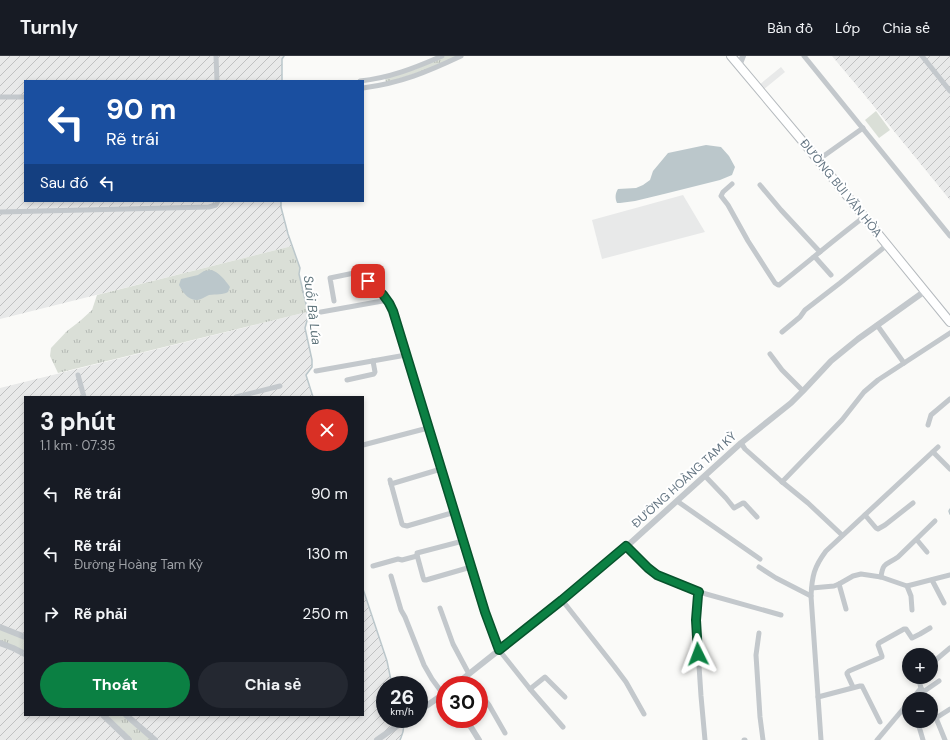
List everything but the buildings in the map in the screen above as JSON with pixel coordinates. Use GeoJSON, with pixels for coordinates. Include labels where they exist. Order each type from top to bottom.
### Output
{"type":"FeatureCollection","features":[{"type":"Feature","properties":{"kind":"main road","name":"ĐƯỜNG BÙI VĂN HÒA"},"geometry":{"type":"LineString","coordinates":[[731,56],[950,322]]}},
{"type":"Feature","properties":{"kind":"street"},"geometry":{"type":"LineString","coordinates":[[216,56],[217,80]]}},
{"type":"Feature","properties":{"kind":"street"},"geometry":{"type":"LineString","coordinates":[[364,80],[383,78],[403,72],[442,56]]}},
{"type":"Feature","properties":{"kind":"street"},"geometry":{"type":"LineString","coordinates":[[364,88],[385,85],[419,75],[461,56]]}},
{"type":"Feature","properties":{"kind":"street"},"geometry":{"type":"LineString","coordinates":[[739,66],[743,56]]}},
{"type":"Feature","properties":{"kind":"street"},"geometry":{"type":"LineString","coordinates":[[804,56],[950,236]]}},
{"type":"Feature","properties":{"kind":"street"},"geometry":{"type":"LineString","coordinates":[[922,56],[950,91]]}},
{"type":"Feature","properties":{"kind":"street"},"geometry":{"type":"LineString","coordinates":[[383,78],[385,85]]}},
{"type":"Feature","properties":{"kind":"street"},"geometry":{"type":"LineString","coordinates":[[0,97],[24,97]]}},
{"type":"Feature","properties":{"kind":"street"},"geometry":{"type":"LineString","coordinates":[[818,160],[862,128]]}},
{"type":"Feature","properties":{"kind":"street"},"geometry":{"type":"LineString","coordinates":[[732,184],[723,192],[721,196],[728,205],[748,241],[776,285],[779,285],[864,217]]}},
{"type":"Feature","properties":{"kind":"street"},"geometry":{"type":"LineString","coordinates":[[760,185],[820,252]]}},
{"type":"Feature","properties":{"kind":"street"},"geometry":{"type":"LineString","coordinates":[[0,212],[209,207],[217,203]]}},
{"type":"Feature","properties":{"kind":"street"},"geometry":{"type":"LineString","coordinates":[[782,332],[800,317],[804,310],[887,245]]}},
{"type":"Feature","properties":{"kind":"street"},"geometry":{"type":"LineString","coordinates":[[815,256],[831,275]]}},
{"type":"Feature","properties":{"kind":"street"},"geometry":{"type":"LineString","coordinates":[[334,300],[330,278],[356,272],[376,287],[388,300],[393,311],[485,612],[499,650],[563,727]]}},
{"type":"Feature","properties":{"kind":"street","name":"ĐƯỜNG HOÀNG TAM KỲ"},"geometry":{"type":"LineString","coordinates":[[467,675],[562,600],[626,546],[741,443],[791,403],[831,361],[858,339],[925,291]]}},
{"type":"Feature","properties":{"kind":"street"},"geometry":{"type":"LineString","coordinates":[[321,312],[388,300]]}},
{"type":"Feature","properties":{"kind":"street"},"geometry":{"type":"LineString","coordinates":[[877,325],[904,363]]}},
{"type":"Feature","properties":{"kind":"street"},"geometry":{"type":"LineString","coordinates":[[782,482],[842,420],[864,392],[878,380],[950,333]]}},
{"type":"Feature","properties":{"kind":"street"},"geometry":{"type":"LineString","coordinates":[[770,354],[782,370],[803,391]]}},
{"type":"Feature","properties":{"kind":"street"},"geometry":{"type":"LineString","coordinates":[[316,371],[406,355]]}},
{"type":"Feature","properties":{"kind":"street"},"geometry":{"type":"LineString","coordinates":[[347,380],[374,374],[375,372],[372,361]]}},
{"type":"Feature","properties":{"kind":"street"},"geometry":{"type":"LineString","coordinates":[[78,375],[84,396]]}},
{"type":"Feature","properties":{"kind":"street"},"geometry":{"type":"LineString","coordinates":[[240,396],[280,386]]}},
{"type":"Feature","properties":{"kind":"street"},"geometry":{"type":"LineString","coordinates":[[928,426],[931,415],[950,399]]}},
{"type":"Feature","properties":{"kind":"street"},"geometry":{"type":"LineString","coordinates":[[364,445],[428,428]]}},
{"type":"Feature","properties":{"kind":"street"},"geometry":{"type":"LineString","coordinates":[[741,443],[782,482],[808,503],[842,535]]}},
{"type":"Feature","properties":{"kind":"street"},"geometry":{"type":"LineString","coordinates":[[821,740],[812,596],[813,577],[817,563],[826,551],[842,535],[938,447]]}},
{"type":"Feature","properties":{"kind":"street"},"geometry":{"type":"LineString","coordinates":[[933,452],[949,465]]}},
{"type":"Feature","properties":{"kind":"street"},"geometry":{"type":"LineString","coordinates":[[441,469],[390,482],[403,525],[406,526],[455,512]]}},
{"type":"Feature","properties":{"kind":"street"},"geometry":{"type":"LineString","coordinates":[[705,476],[734,508],[744,503],[757,517]]}},
{"type":"Feature","properties":{"kind":"street"},"geometry":{"type":"LineString","coordinates":[[677,501],[760,560]]}},
{"type":"Feature","properties":{"kind":"street"},"geometry":{"type":"LineString","coordinates":[[865,515],[876,528],[880,528],[913,503]]}},
{"type":"Feature","properties":{"kind":"street"},"geometry":{"type":"LineString","coordinates":[[881,577],[883,567],[898,557],[935,521]]}},
{"type":"Feature","properties":{"kind":"street"},"geometry":{"type":"LineString","coordinates":[[917,540],[927,552]]}},
{"type":"Feature","properties":{"kind":"street"},"geometry":{"type":"LineString","coordinates":[[373,566],[398,559],[401,560],[417,556],[417,553],[463,541]]}},
{"type":"Feature","properties":{"kind":"street"},"geometry":{"type":"LineString","coordinates":[[626,546],[657,575],[699,592],[781,616]]}},
{"type":"Feature","properties":{"kind":"street"},"geometry":{"type":"LineString","coordinates":[[417,556],[422,578],[424,580],[471,567]]}},
{"type":"Feature","properties":{"kind":"street"},"geometry":{"type":"LineString","coordinates":[[759,567],[776,578],[812,596]]}},
{"type":"Feature","properties":{"kind":"street"},"geometry":{"type":"LineString","coordinates":[[812,588],[830,587],[853,576],[861,574],[881,577],[908,586],[950,575]]}},
{"type":"Feature","properties":{"kind":"street"},"geometry":{"type":"LineString","coordinates":[[392,576],[401,610],[424,665],[436,684]]}},
{"type":"Feature","properties":{"kind":"street"},"geometry":{"type":"LineString","coordinates":[[932,580],[944,604]]}},
{"type":"Feature","properties":{"kind":"street"},"geometry":{"type":"LineString","coordinates":[[839,584],[846,609]]}},
{"type":"Feature","properties":{"kind":"street"},"geometry":{"type":"LineString","coordinates":[[908,586],[912,610]]}},
{"type":"Feature","properties":{"kind":"street"},"geometry":{"type":"LineString","coordinates":[[699,592],[696,620],[705,740]]}},
{"type":"Feature","properties":{"kind":"street"},"geometry":{"type":"LineString","coordinates":[[562,600],[626,682],[644,714]]}},
{"type":"Feature","properties":{"kind":"street"},"geometry":{"type":"LineString","coordinates":[[440,608],[467,675]]}},
{"type":"Feature","properties":{"kind":"street"},"geometry":{"type":"LineString","coordinates":[[0,627],[24,636]]}},
{"type":"Feature","properties":{"kind":"street"},"geometry":{"type":"LineString","coordinates":[[853,687],[847,674],[848,671],[882,657],[878,645],[879,643],[906,629],[912,638],[930,628]]}},
{"type":"Feature","properties":{"kind":"street"},"geometry":{"type":"LineString","coordinates":[[759,633],[756,655],[763,740]]}},
{"type":"Feature","properties":{"kind":"street"},"geometry":{"type":"LineString","coordinates":[[0,643],[24,654]]}},
{"type":"Feature","properties":{"kind":"street"},"geometry":{"type":"LineString","coordinates":[[938,658],[950,648]]}},
{"type":"Feature","properties":{"kind":"street"},"geometry":{"type":"LineString","coordinates":[[530,689],[545,677],[566,697]]}},
{"type":"Feature","properties":{"kind":"street"},"geometry":{"type":"LineString","coordinates":[[920,684],[922,690],[939,681]]}},
{"type":"Feature","properties":{"kind":"street"},"geometry":{"type":"LineString","coordinates":[[818,697],[853,687],[862,686],[880,722]]}},
{"type":"Feature","properties":{"kind":"street"},"geometry":{"type":"LineString","coordinates":[[488,704],[505,733]]}},
{"type":"Feature","properties":{"kind":"street"},"geometry":{"type":"LineString","coordinates":[[938,717],[950,709]]}},
{"type":"Feature","properties":{"kind":"street"},"geometry":{"type":"LineString","coordinates":[[877,740],[902,710]]}},
{"type":"Feature","properties":{"kind":"street"},"geometry":{"type":"LineString","coordinates":[[104,716],[129,740]]}},
{"type":"Feature","properties":{"kind":"street"},"geometry":{"type":"LineString","coordinates":[[127,716],[154,740]]}},
{"type":"Feature","properties":{"kind":"street"},"geometry":{"type":"LineString","coordinates":[[938,723],[945,740]]}},
{"type":"Feature","properties":{"kind":"street"},"geometry":{"type":"LineString","coordinates":[[377,740],[394,728]]}},
{"type":"Feature","properties":{"kind":"street"},"geometry":{"type":"LineString","coordinates":[[472,728],[479,740]]}},
{"type":"Feature","properties":{"kind":"street"},"geometry":{"type":"LineString","coordinates":[[920,728],[923,740]]}},
{"type":"Feature","properties":{"kind":"shaded area"},"geometry":{"type":"Polygon","coordinates":[[[0,56],[284,56],[282,59],[282,80],[24,80],[24,202],[281,202],[281,207],[292,246],[0,319],[0,56]]]}},
{"type":"Feature","properties":{"kind":"shaded area"},"geometry":{"type":"Polygon","coordinates":[[[832,56],[950,56],[950,200],[863,93],[832,56]]]}},
{"type":"Feature","properties":{"kind":"shaded area"},"geometry":{"type":"Polygon","coordinates":[[[781,67],[785,72],[763,90],[759,85],[781,67]]]}},
{"type":"Feature","properties":{"kind":"shaded area"},"geometry":{"type":"Polygon","coordinates":[[[706,145],[721,147],[729,156],[735,167],[732,175],[720,180],[664,194],[635,201],[617,203],[616,193],[618,189],[636,188],[650,180],[653,171],[668,153],[706,145]]]}},
{"type":"Feature","properties":{"kind":"shaded area"},"geometry":{"type":"Polygon","coordinates":[[[683,195],[705,232],[602,259],[592,220],[683,195]]]}},
{"type":"Feature","properties":{"kind":"shaded area"},"geometry":{"type":"Polygon","coordinates":[[[211,270],[219,274],[230,287],[228,292],[209,295],[197,300],[193,300],[185,294],[179,285],[181,279],[211,270]]]}},
{"type":"Feature","properties":{"kind":"shaded area"},"geometry":{"type":"Polygon","coordinates":[[[307,312],[308,317],[305,328],[312,360],[312,367],[306,375],[313,396],[24,396],[24,716],[364,716],[364,593],[387,661],[390,676],[376,676],[376,728],[404,728],[400,740],[0,740],[0,388],[307,312]]]}},
{"type":"Feature","properties":{"kind":"green space"},"geometry":{"type":"Polygon","coordinates":[[[445,56],[458,56],[437,66],[386,83],[385,78],[416,69],[445,56]]]}},
{"type":"Feature","properties":{"kind":"green space"},"geometry":{"type":"Polygon","coordinates":[[[876,111],[890,130],[879,138],[865,120],[876,111]]]}},
{"type":"Feature","properties":{"kind":"green space"},"geometry":{"type":"Polygon","coordinates":[[[292,246],[300,268],[299,274],[307,312],[58,373],[50,356],[51,348],[67,331],[92,310],[97,295],[292,246]]]}},
{"type":"Feature","properties":{"kind":"green space"},"geometry":{"type":"Polygon","coordinates":[[[0,629],[24,640],[24,652],[0,641],[0,629]]]}},
{"type":"Feature","properties":{"kind":"green space"},"geometry":{"type":"Polygon","coordinates":[[[108,716],[124,716],[151,740],[133,740],[108,716]]]}},
{"type":"Feature","properties":{"kind":"waterway","name":"Suối Bà Lúa"},"geometry":{"type":"LineString","coordinates":[[282,80],[282,59],[284,56]]}},
{"type":"Feature","properties":{"kind":"waterway","name":"Suối Bà Lúa"},"geometry":{"type":"LineString","coordinates":[[281,202],[288,234],[300,268],[299,274],[306,304],[308,317],[305,328],[312,360],[312,367],[306,375],[313,396]]}},
{"type":"Feature","properties":{"kind":"waterway"},"geometry":{"type":"LineString","coordinates":[[950,509],[950,514]]}},
{"type":"Feature","properties":{"kind":"waterway","name":"Suối Bà Lúa"},"geometry":{"type":"LineString","coordinates":[[364,592],[387,661],[390,676]]}},
{"type":"Feature","properties":{"kind":"waterway","name":"Suối Bà Lúa"},"geometry":{"type":"LineString","coordinates":[[400,740],[404,728]]}},
{"type":"Feature","properties":{"kind":"route"},"geometry":{"type":"LineString","coordinates":[[368,281],[384,295],[393,311],[485,612],[499,650],[562,600],[626,546],[657,575],[699,592],[696,620],[698,654]]}}]}
